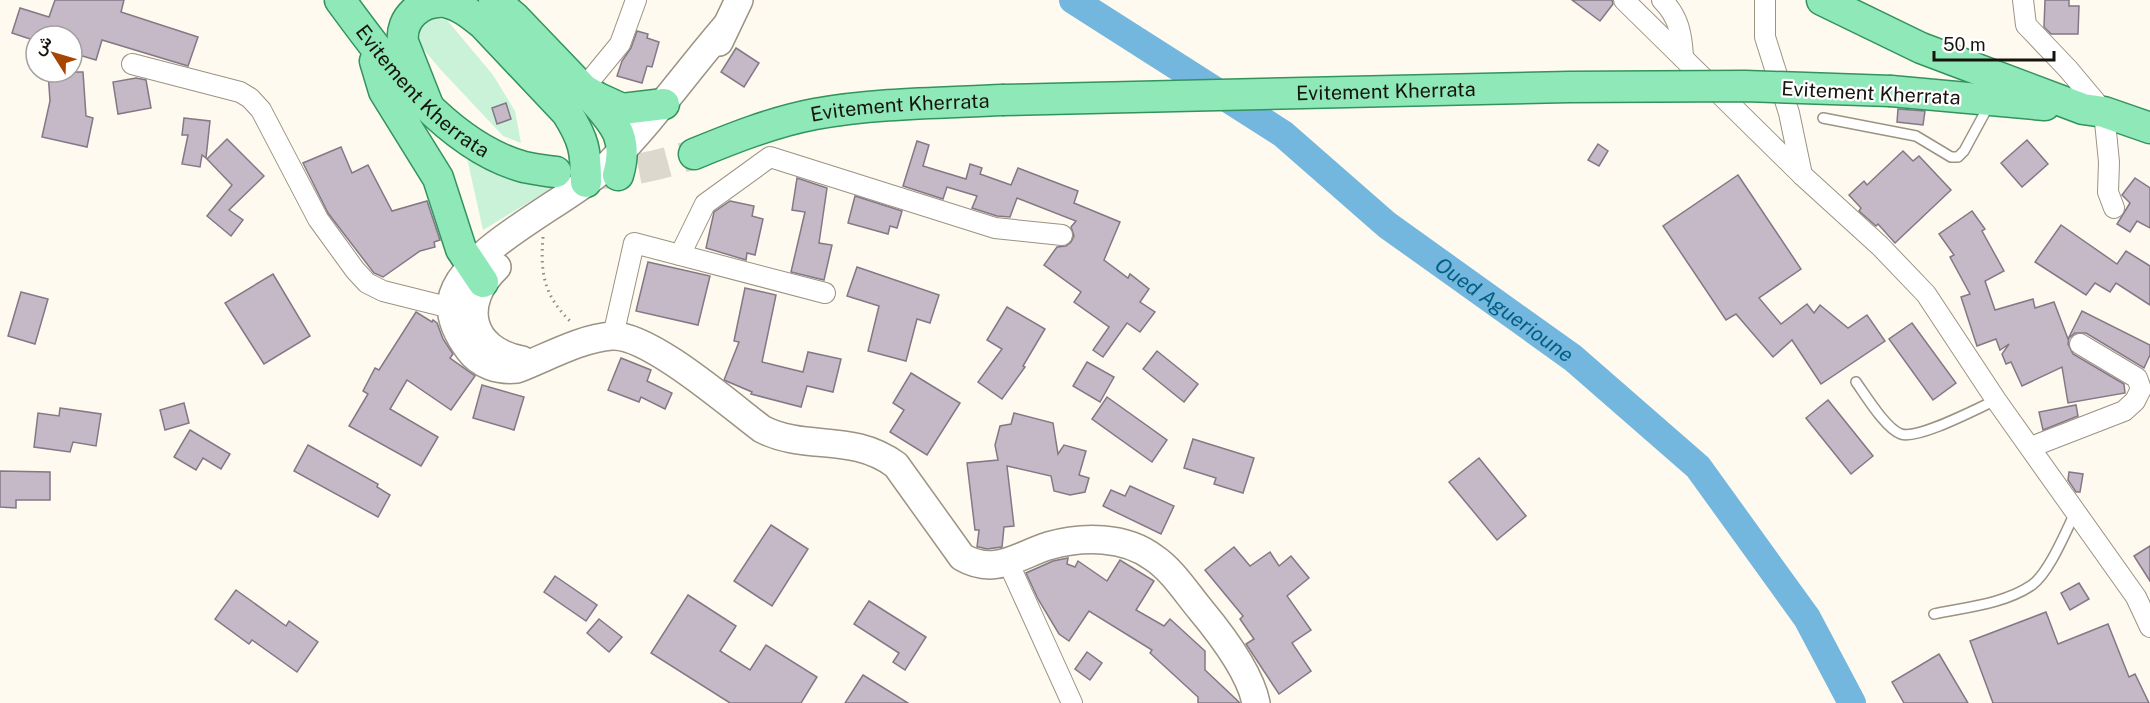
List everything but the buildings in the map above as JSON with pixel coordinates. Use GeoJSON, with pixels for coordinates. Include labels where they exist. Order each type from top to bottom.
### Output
{"type":"FeatureCollection","features":[{"type":"Feature","properties":{"kind":"main road","name":"Evitement Kherrata"},"geometry":{"type":"LineString","coordinates":[[340,0],[396,74],[429,108],[457,132],[485,150],[523,166],[556,172]]}},
{"type":"Feature","properties":{"kind":"main road"},"geometry":{"type":"LineString","coordinates":[[494,0],[514,17],[612,121],[619,131],[621,162]]}},
{"type":"Feature","properties":{"kind":"main road"},"geometry":{"type":"LineString","coordinates":[[533,362],[512,358],[499,352],[484,339],[477,329],[474,320],[474,306],[477,294],[477,274],[492,248],[606,167],[644,151],[679,111],[702,76],[739,0]]}},
{"type":"Feature","properties":{"kind":"main road"},"geometry":{"type":"LineString","coordinates":[[1822,0],[1921,48],[2094,111],[2150,128]]}},
{"type":"Feature","properties":{"kind":"main road"},"geometry":{"type":"LineString","coordinates":[[429,108],[403,42],[402,34],[406,20],[416,10],[430,3],[444,2],[469,13],[483,24],[567,113],[577,129],[586,153],[586,182]]}},
{"type":"Feature","properties":{"kind":"main road"},"geometry":{"type":"LineString","coordinates":[[726,26],[701,54],[621,162],[544,230],[511,255],[459,283],[451,308],[453,323],[473,355],[485,364],[510,370],[602,338],[635,339],[655,350],[762,429],[776,436],[794,440],[843,444],[865,448],[882,455],[896,465],[962,557],[974,564],[990,566],[1008,562],[1050,546],[1083,540],[1109,540],[1132,545],[1156,558],[1210,621],[1239,662],[1256,703]]}},
{"type":"Feature","properties":{"kind":"main road"},"geometry":{"type":"LineString","coordinates":[[374,46],[374,58],[380,80],[438,178],[458,243],[477,274]]}},
{"type":"Feature","properties":{"kind":"main road","name":"Evitement Kherrata"},"geometry":{"type":"LineString","coordinates":[[694,154],[760,128],[815,114],[890,105],[1002,100],[1569,87],[1745,86],[1890,91],[2094,111]]}},
{"type":"Feature","properties":{"kind":"main road"},"geometry":{"type":"LineString","coordinates":[[583,89],[622,109],[664,104]]}},
{"type":"Feature","properties":{"kind":"street"},"geometry":{"type":"LineString","coordinates":[[583,89],[620,44],[636,0]]}},
{"type":"Feature","properties":{"kind":"street"},"geometry":{"type":"LineString","coordinates":[[1624,0],[1802,175],[1880,246],[1926,294],[1996,400],[2136,597],[2150,627]]}},
{"type":"Feature","properties":{"kind":"street"},"geometry":{"type":"LineString","coordinates":[[1662,0],[1671,9],[1678,22],[1683,58]]}},
{"type":"Feature","properties":{"kind":"street"},"geometry":{"type":"LineString","coordinates":[[1765,0],[1765,37],[1789,113],[1802,175]]}},
{"type":"Feature","properties":{"kind":"street"},"geometry":{"type":"LineString","coordinates":[[2023,0],[2026,25],[2068,69],[2094,111],[2109,162],[2108,192],[2114,208]]}},
{"type":"Feature","properties":{"kind":"street"},"geometry":{"type":"LineString","coordinates":[[132,64],[230,89],[250,98],[261,110],[318,219],[367,283],[383,291],[451,308]]}},
{"type":"Feature","properties":{"kind":"street"},"geometry":{"type":"LineString","coordinates":[[680,255],[705,204],[770,157],[995,228],[1062,235]]}},
{"type":"Feature","properties":{"kind":"street"},"geometry":{"type":"LineString","coordinates":[[602,338],[634,243],[825,293]]}},
{"type":"Feature","properties":{"kind":"street"},"geometry":{"type":"LineString","coordinates":[[2031,447],[2124,411],[2135,401],[2141,389],[2137,378],[2080,344]]}},
{"type":"Feature","properties":{"kind":"street"},"geometry":{"type":"LineString","coordinates":[[1008,562],[1072,703]]}},
{"type":"Feature","properties":{"kind":"lane"},"geometry":{"type":"LineString","coordinates":[[1823,118],[1916,136],[1951,157],[1958,157],[1965,151],[1991,100]]}},
{"type":"Feature","properties":{"kind":"lane"},"geometry":{"type":"LineString","coordinates":[[1856,382],[1883,420],[1901,434],[1919,434],[1996,400]]}},
{"type":"Feature","properties":{"kind":"lane"},"geometry":{"type":"LineString","coordinates":[[1934,614],[2001,600],[2034,584],[2054,556],[2076,511]]}},
{"type":"Feature","properties":{"kind":"path"},"geometry":{"type":"LineString","coordinates":[[544,230],[542,256],[545,286],[552,301],[563,314],[602,338]]}},
{"type":"Feature","properties":{"kind":"green space"},"geometry":{"type":"Polygon","coordinates":[[[432,18],[447,20],[493,75],[515,111],[521,143],[503,136],[413,37],[432,18]]]}},
{"type":"Feature","properties":{"kind":"green space"},"geometry":{"type":"Polygon","coordinates":[[[465,149],[562,182],[483,230],[465,149]]]}},
{"type":"Feature","properties":{"kind":"waterway","name":"Oued Aguerioune"},"geometry":{"type":"LineString","coordinates":[[1073,0],[1283,134],[1387,225],[1573,358],[1698,467],[1807,618],[1852,703]]}},
{"type":"Feature","properties":{"kind":"tunnel"},"geometry":{"type":"LineString","coordinates":[[594,175],[645,168],[694,154]]}}]}
